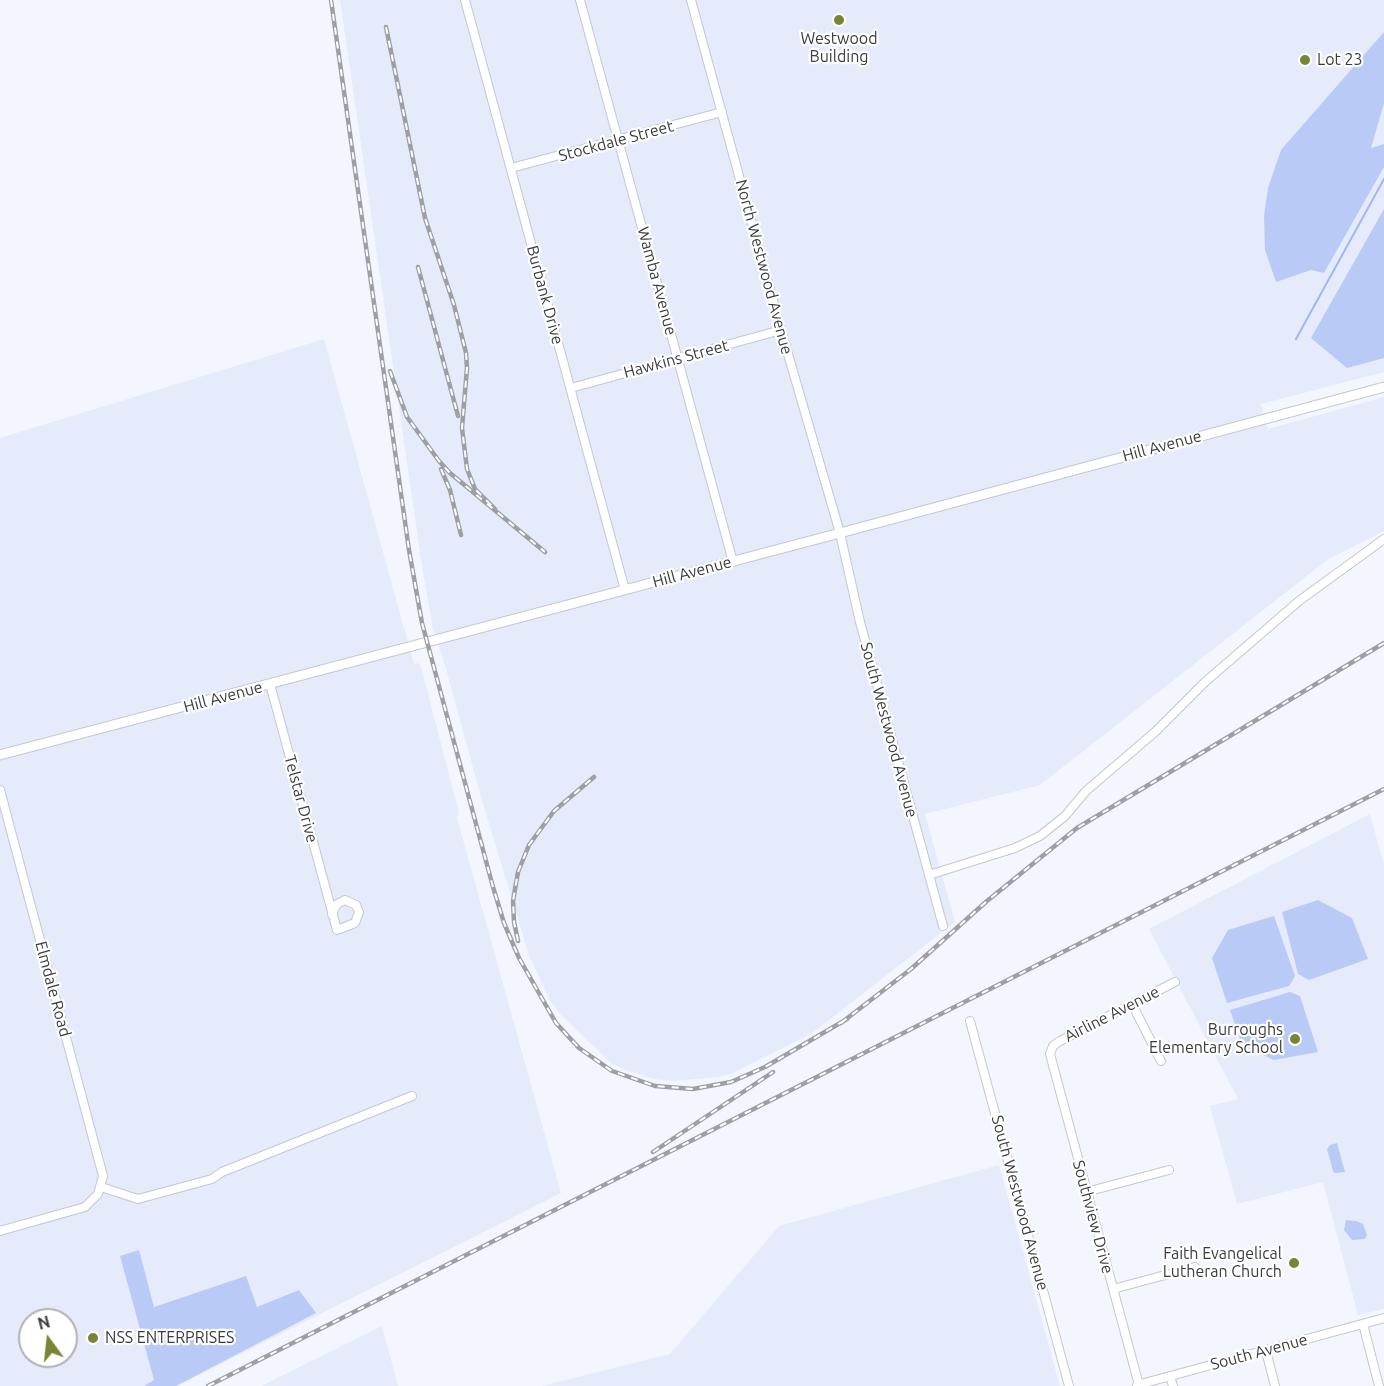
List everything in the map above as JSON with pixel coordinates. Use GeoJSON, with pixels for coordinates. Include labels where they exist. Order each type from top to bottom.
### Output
{"type":"FeatureCollection","features":[{"type":"Feature","properties":{"kind":"main road","name":"Hill Avenue"},"geometry":{"type":"LineString","coordinates":[[0,755],[733,562],[1384,387]]}},
{"type":"Feature","properties":{"kind":"street","name":"Burbank Drive"},"geometry":{"type":"LineString","coordinates":[[465,0],[625,590]]}},
{"type":"Feature","properties":{"kind":"street","name":"Wamba Avenue"},"geometry":{"type":"LineString","coordinates":[[580,0],[733,562]]}},
{"type":"Feature","properties":{"kind":"street","name":"North Westwood Avenue"},"geometry":{"type":"LineString","coordinates":[[691,0],[781,330],[840,533]]}},
{"type":"Feature","properties":{"kind":"street","name":"Stockdale Street"},"geometry":{"type":"LineString","coordinates":[[511,168],[722,112]]}},
{"type":"Feature","properties":{"kind":"street","name":"Hawkins Street"},"geometry":{"type":"LineString","coordinates":[[571,388],[781,330]]}},
{"type":"Feature","properties":{"kind":"street","name":"South Westwood Avenue"},"geometry":{"type":"LineString","coordinates":[[840,533],[860,622],[943,926]]}},
{"type":"Feature","properties":{"kind":"street"},"geometry":{"type":"LineString","coordinates":[[929,874],[1015,848],[1040,836],[1065,816],[1086,791],[1155,732],[1205,682],[1299,601],[1384,539]]}},
{"type":"Feature","properties":{"kind":"street","name":"Telstar Drive"},"geometry":{"type":"LineString","coordinates":[[270,684],[332,914]]}},
{"type":"Feature","properties":{"kind":"street","name":"Elmdale Road"},"geometry":{"type":"LineString","coordinates":[[0,790],[102,1169],[101,1187]]}},
{"type":"Feature","properties":{"kind":"street","name":"Airline Avenue"},"geometry":{"type":"LineString","coordinates":[[1051,1050],[1056,1043],[1175,982]]}},
{"type":"Feature","properties":{"kind":"street"},"geometry":{"type":"LineString","coordinates":[[1132,1004],[1161,1061]]}},
{"type":"Feature","properties":{"kind":"street","name":"South Westwood Avenue"},"geometry":{"type":"LineString","coordinates":[[970,1021],[1069,1386]]}},
{"type":"Feature","properties":{"kind":"street","name":"Southview Drive"},"geometry":{"type":"LineString","coordinates":[[1051,1050],[1050,1059],[1113,1289],[1136,1385]]}},
{"type":"Feature","properties":{"kind":"street"},"geometry":{"type":"LineString","coordinates":[[0,1231],[80,1210],[95,1199],[101,1187],[138,1199],[212,1179],[222,1172],[411,1096]]}},
{"type":"Feature","properties":{"kind":"street"},"geometry":{"type":"LineString","coordinates":[[1086,1192],[1169,1170]]}},
{"type":"Feature","properties":{"kind":"street"},"geometry":{"type":"LineString","coordinates":[[1113,1289],[1195,1267]]}},
{"type":"Feature","properties":{"kind":"street","name":"South Avenue"},"geometry":{"type":"LineString","coordinates":[[1136,1385],[1384,1318]]}},
{"type":"Feature","properties":{"kind":"street"},"geometry":{"type":"LineString","coordinates":[[1363,1324],[1379,1386]]}},
{"type":"Feature","properties":{"kind":"street"},"geometry":{"type":"LineString","coordinates":[[1266,1351],[1275,1386]]}},
{"type":"Feature","properties":{"kind":"street"},"geometry":{"type":"LineString","coordinates":[[1170,1376],[1173,1386]]}},
{"type":"Feature","properties":{"kind":"shaded area"},"geometry":{"type":"Polygon","coordinates":[[[340,0],[1384,0],[1384,372],[1261,404],[1268,429],[1384,397],[1384,531],[1327,560],[1040,785],[925,814],[955,922],[811,1034],[731,1074],[718,1077],[672,1081],[654,1079],[611,1063],[560,1014],[549,999],[529,955],[433,629],[340,0]]]}},
{"type":"Feature","properties":{"kind":"shaded area"},"geometry":{"type":"Polygon","coordinates":[[[1384,32],[1384,103],[1371,148],[1384,144],[1384,167],[1324,273],[1311,270],[1276,282],[1265,250],[1264,216],[1268,188],[1281,150],[1384,32]]]}},
{"type":"Feature","properties":{"kind":"shaded area"},"geometry":{"type":"Polygon","coordinates":[[[1384,209],[1384,358],[1347,368],[1311,338],[1384,209]]]}},
{"type":"Feature","properties":{"kind":"shaded area"},"geometry":{"type":"Polygon","coordinates":[[[324,339],[414,664],[420,663],[459,813],[457,818],[561,1193],[177,1386],[0,1386],[0,438],[324,339]]]}},
{"type":"Feature","properties":{"kind":"shaded area","name":"Burroughs Elementary School"},"geometry":{"type":"Polygon","coordinates":[[[1370,814],[1384,865],[1384,1309],[1358,1315],[1323,1182],[1237,1204],[1210,1106],[1238,1099],[1149,929],[1370,814]]]}},
{"type":"Feature","properties":{"kind":"shaded area"},"geometry":{"type":"Polygon","coordinates":[[[1318,900],[1352,918],[1368,959],[1309,980],[1298,974],[1282,912],[1318,900]]]}},
{"type":"Feature","properties":{"kind":"shaded area"},"geometry":{"type":"Polygon","coordinates":[[[1274,916],[1295,976],[1289,986],[1227,1003],[1212,958],[1228,930],[1274,916]]]}},
{"type":"Feature","properties":{"kind":"shaded area"},"geometry":{"type":"Polygon","coordinates":[[[1290,992],[1300,996],[1318,1052],[1274,1060],[1242,1045],[1230,1010],[1290,992]]]}},
{"type":"Feature","properties":{"kind":"shaded area"},"geometry":{"type":"Polygon","coordinates":[[[1337,1143],[1345,1172],[1335,1173],[1333,1171],[1327,1149],[1330,1145],[1337,1143]]]}},
{"type":"Feature","properties":{"kind":"shaded area"},"geometry":{"type":"Polygon","coordinates":[[[999,1165],[1060,1386],[542,1386],[670,1354],[779,1226],[999,1165]]]}},
{"type":"Feature","properties":{"kind":"shaded area"},"geometry":{"type":"Polygon","coordinates":[[[1346,1220],[1363,1224],[1367,1235],[1365,1239],[1352,1240],[1344,1230],[1346,1220]]]}},
{"type":"Feature","properties":{"kind":"shaded area"},"geometry":{"type":"Polygon","coordinates":[[[139,1250],[154,1307],[246,1276],[257,1307],[299,1290],[316,1313],[176,1386],[144,1386],[154,1380],[120,1256],[139,1250]]]}},
{"type":"Feature","properties":{"kind":"shaded area"},"geometry":{"type":"Polygon","coordinates":[[[382,1326],[398,1386],[261,1386],[382,1326]]]}},
{"type":"Feature","properties":{"kind":"waterway"},"geometry":{"type":"LineString","coordinates":[[1296,339],[1384,179]]}},
{"type":"Feature","properties":{"kind":"railway"},"geometry":{"type":"LineString","coordinates":[[331,0],[409,550],[422,623],[493,887],[504,923],[519,958],[556,1023],[579,1048],[612,1071],[655,1086],[693,1089],[731,1082],[765,1067],[847,1019]]}},
{"type":"Feature","properties":{"kind":"railway"},"geometry":{"type":"LineString","coordinates":[[386,27],[425,218],[454,305],[466,353],[462,428],[467,469],[475,489],[495,509]]}},
{"type":"Feature","properties":{"kind":"railway"},"geometry":{"type":"LineString","coordinates":[[418,267],[458,416]]}},
{"type":"Feature","properties":{"kind":"railway"},"geometry":{"type":"LineString","coordinates":[[390,371],[407,417],[439,461],[450,473],[545,552]]}},
{"type":"Feature","properties":{"kind":"railway"},"geometry":{"type":"LineString","coordinates":[[441,469],[450,490],[461,535]]}},
{"type":"Feature","properties":{"kind":"railway"},"geometry":{"type":"LineString","coordinates":[[841,1023],[911,969],[987,901],[1077,828],[1384,643]]}},
{"type":"Feature","properties":{"kind":"railway"},"geometry":{"type":"LineString","coordinates":[[518,941],[513,901],[518,872],[529,845],[554,811],[594,777]]}},
{"type":"Feature","properties":{"kind":"railway"},"geometry":{"type":"LineString","coordinates":[[208,1386],[1384,789]]}},
{"type":"Feature","properties":{"kind":"railway"},"geometry":{"type":"LineString","coordinates":[[653,1152],[773,1072]]}},
{"type":"Feature","properties":{"kind":"place","name":"Westwood Building"},"geometry":{"type":"Point","coordinates":[839,20]}},
{"type":"Feature","properties":{"kind":"place","name":"Lot 23"},"geometry":{"type":"Point","coordinates":[1305,60]}},
{"type":"Feature","properties":{"kind":"place","name":"Burroughs Elementary School"},"geometry":{"type":"Point","coordinates":[1295,1039]}},
{"type":"Feature","properties":{"kind":"place","name":"Faith Evangelical Lutheran Church"},"geometry":{"type":"Point","coordinates":[1294,1263]}},
{"type":"Feature","properties":{"kind":"place","name":"NSS ENTERPRISES"},"geometry":{"type":"Point","coordinates":[93,1338]}}]}
